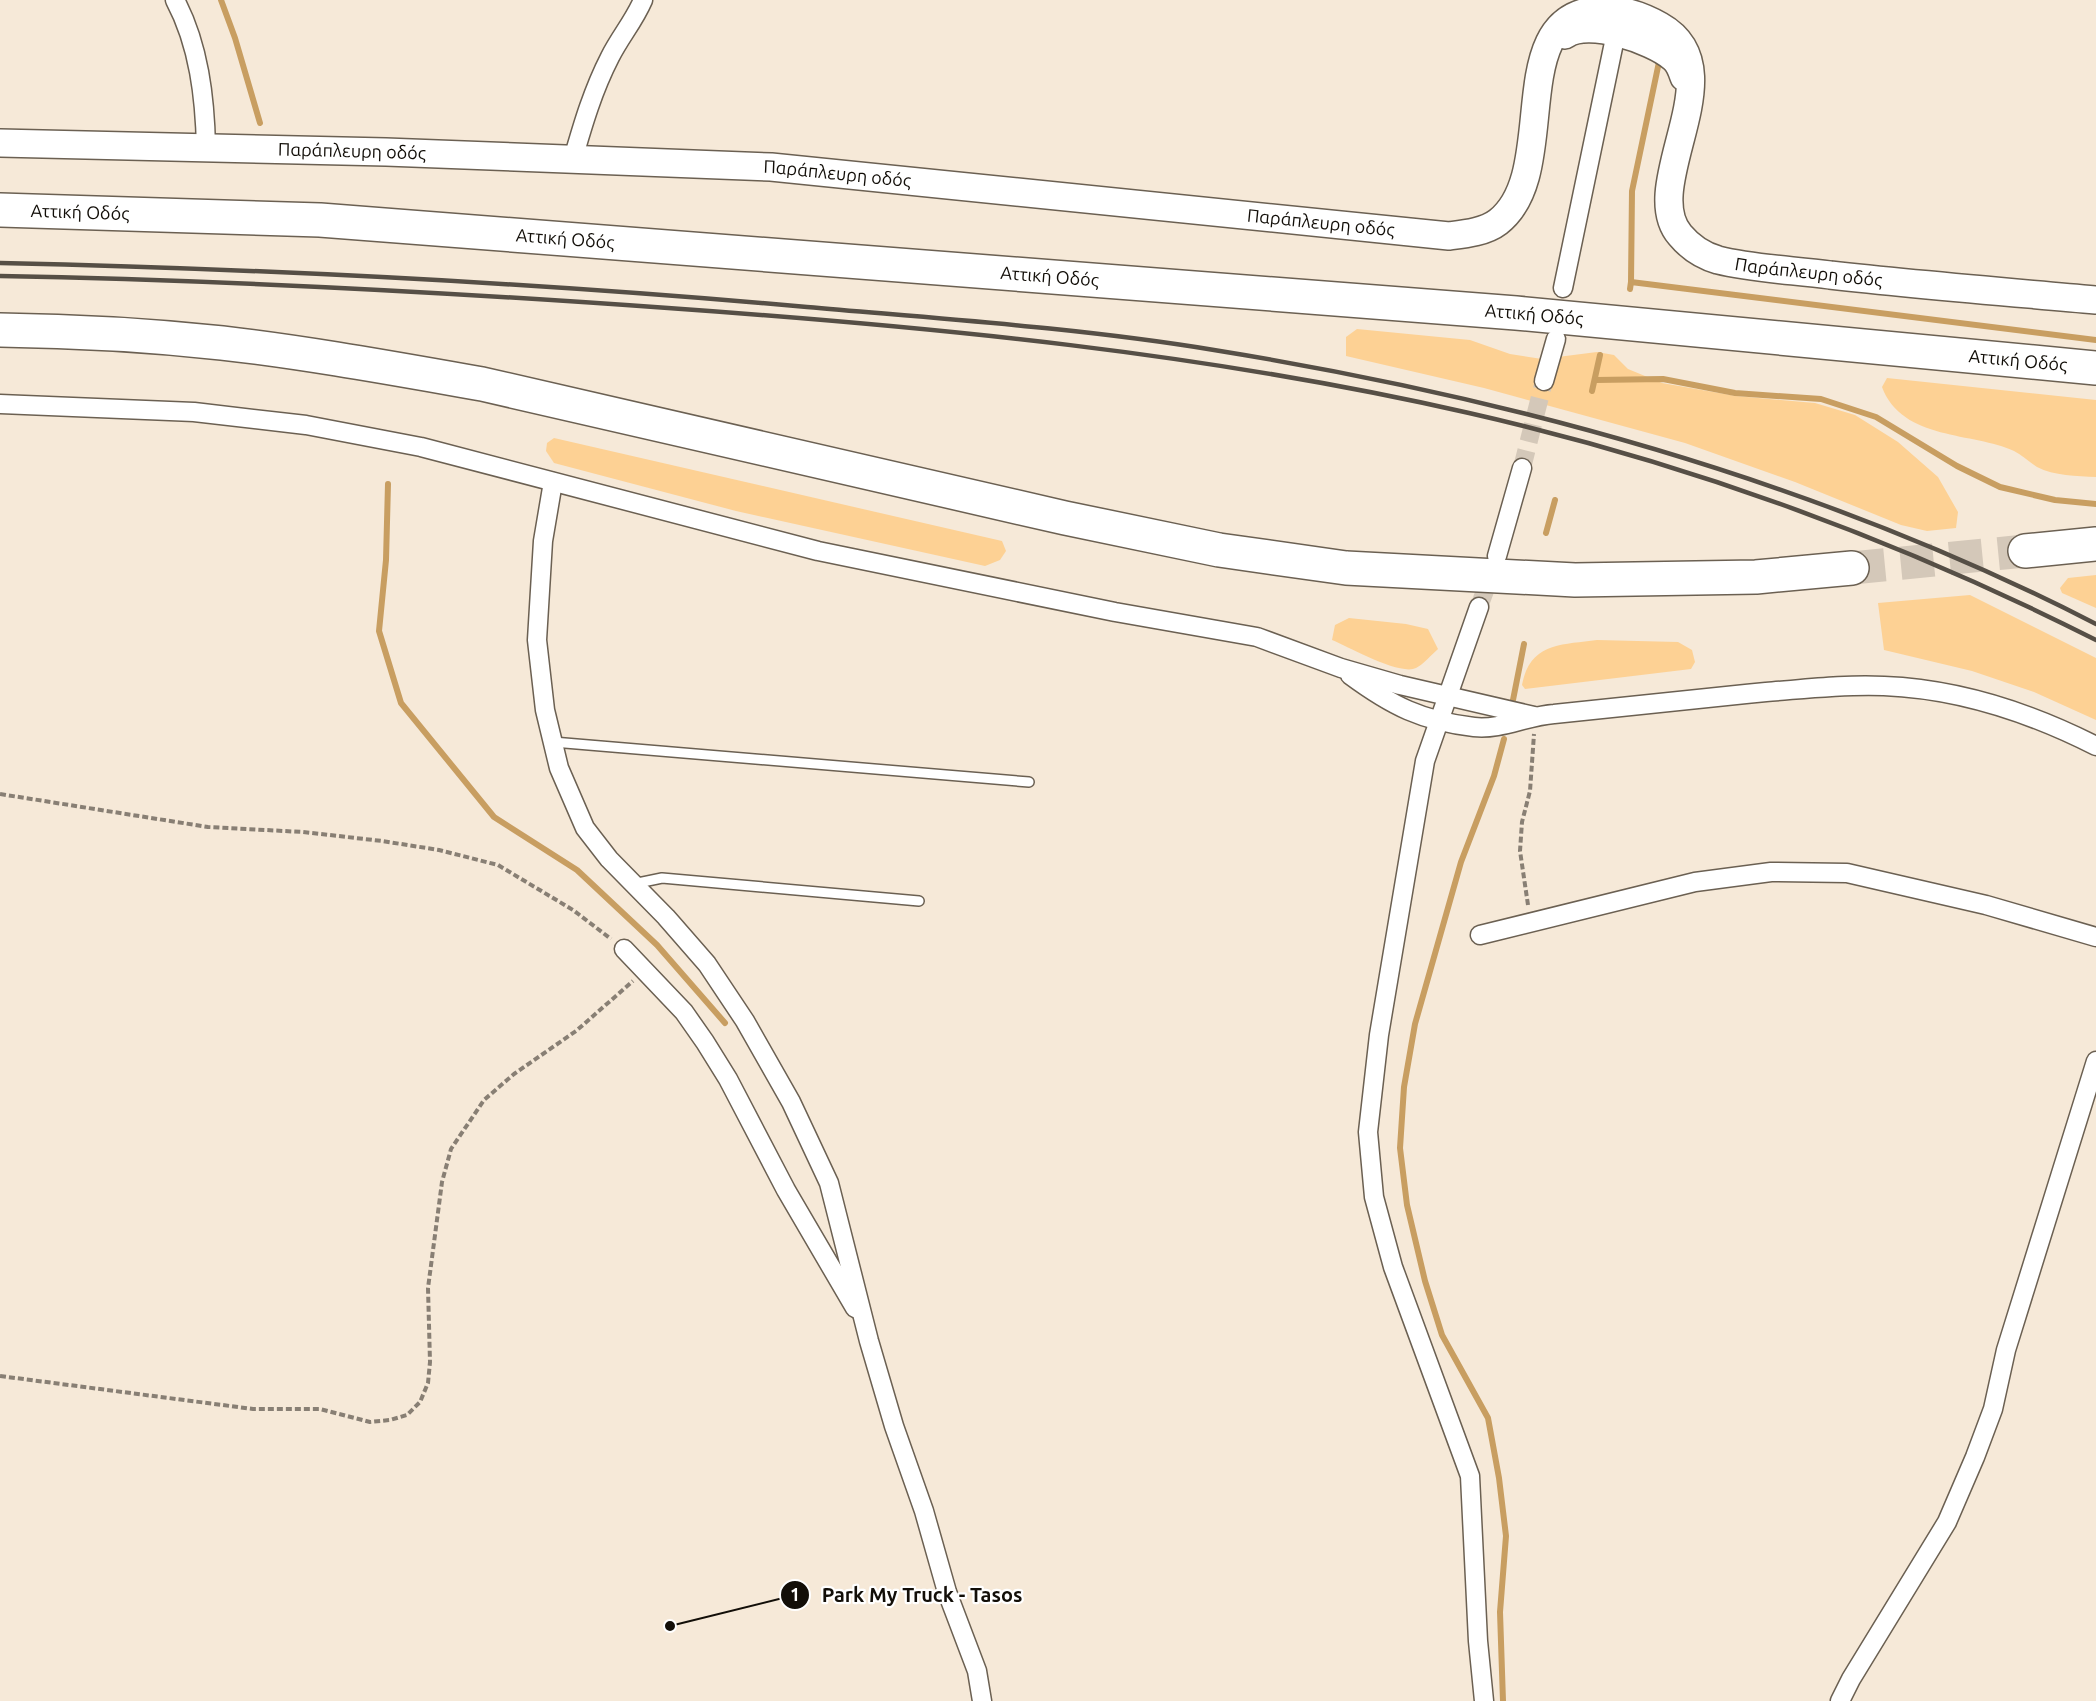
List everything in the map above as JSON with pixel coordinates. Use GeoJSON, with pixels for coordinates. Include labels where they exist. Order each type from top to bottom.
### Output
{"type":"FeatureCollection","features":[{"type":"Feature","properties":{"kind":"highway","name":"Αττική Οδός"},"geometry":{"type":"LineString","coordinates":[[0,210],[332,221],[1504,312],[2096,368]]}},
{"type":"Feature","properties":{"kind":"highway"},"geometry":{"type":"LineString","coordinates":[[0,330],[103,333],[223,343],[452,379],[1077,520],[1219,550],[1346,568],[1575,580],[1756,577],[1852,568]]}},
{"type":"Feature","properties":{"kind":"highway"},"geometry":{"type":"LineString","coordinates":[[2025,551],[2096,544]]}},
{"type":"Feature","properties":{"kind":"street"},"geometry":{"type":"LineString","coordinates":[[175,0],[198,65],[205,113],[206,148]]}},
{"type":"Feature","properties":{"kind":"street"},"geometry":{"type":"LineString","coordinates":[[573,159],[592,95],[611,54],[627,31],[642,0]]}},
{"type":"Feature","properties":{"kind":"street"},"geometry":{"type":"LineString","coordinates":[[1563,288],[1620,15]]}},
{"type":"Feature","properties":{"kind":"street","name":"Παράπλευρη οδός"},"geometry":{"type":"LineString","coordinates":[[0,143],[573,159],[771,167],[1430,235],[1468,234],[1498,222],[1522,190],[1530,160],[1543,61],[1554,43],[1569,32],[1589,28],[1620,15],[1658,48],[1674,58],[1689,93],[1670,183],[1669,201],[1671,220],[1678,234],[1694,249],[1716,260],[1750,265],[1912,284],[2096,300]]}},
{"type":"Feature","properties":{"kind":"street"},"geometry":{"type":"LineString","coordinates":[[1544,381],[1556,339]]}},
{"type":"Feature","properties":{"kind":"street"},"geometry":{"type":"LineString","coordinates":[[0,404],[194,412],[306,425],[421,447],[819,551],[1115,612],[1257,637],[1341,668],[1447,697],[1534,716]]}},
{"type":"Feature","properties":{"kind":"street"},"geometry":{"type":"LineString","coordinates":[[1497,556],[1522,468]]}},
{"type":"Feature","properties":{"kind":"street"},"geometry":{"type":"LineString","coordinates":[[553,482],[543,541],[537,640],[545,710],[559,768],[585,828],[609,860],[707,964],[745,1021],[791,1102],[829,1183],[894,1426],[924,1511],[947,1592],[977,1671],[982,1701]]}},
{"type":"Feature","properties":{"kind":"street"},"geometry":{"type":"LineString","coordinates":[[1479,607],[1425,761],[1379,1035],[1368,1132],[1374,1197],[1393,1267],[1470,1476],[1478,1641],[1484,1701]]}},
{"type":"Feature","properties":{"kind":"street"},"geometry":{"type":"LineString","coordinates":[[1341,668],[1401,709],[1438,722],[1477,727],[1497,726],[1534,716],[1789,690],[1884,686],[1953,694],[1991,702],[2040,719],[2096,746]]}},
{"type":"Feature","properties":{"kind":"street"},"geometry":{"type":"LineString","coordinates":[[1480,935],[1695,882],[1772,872],[1846,873],[1986,904],[2096,937]]}},
{"type":"Feature","properties":{"kind":"street"},"geometry":{"type":"LineString","coordinates":[[624,949],[684,1012],[728,1079],[786,1190],[866,1327]]}},
{"type":"Feature","properties":{"kind":"street"},"geometry":{"type":"LineString","coordinates":[[1840,1701],[1851,1679],[1947,1522],[1975,1457],[1993,1409],[2006,1350],[2096,1060]]}},
{"type":"Feature","properties":{"kind":"lane"},"geometry":{"type":"LineString","coordinates":[[552,742],[1029,782]]}},
{"type":"Feature","properties":{"kind":"lane"},"geometry":{"type":"LineString","coordinates":[[633,884],[662,878],[919,901]]}},
{"type":"Feature","properties":{"kind":"path"},"geometry":{"type":"LineString","coordinates":[[1530,922],[1520,851],[1522,822],[1531,780],[1534,716]]}},
{"type":"Feature","properties":{"kind":"path"},"geometry":{"type":"LineString","coordinates":[[0,794],[208,827],[303,832],[382,841],[473,858],[498,865],[519,877],[573,910],[624,949]]}},
{"type":"Feature","properties":{"kind":"path"},"geometry":{"type":"LineString","coordinates":[[0,1376],[216,1402],[253,1409],[320,1409],[370,1422],[407,1415],[420,1402],[428,1383],[430,1362],[428,1288],[442,1182],[451,1149],[484,1100],[514,1074],[576,1031],[624,987],[650,975]]}},
{"type":"Feature","properties":{"kind":"shaded area"},"geometry":{"type":"Polygon","coordinates":[[[1357,329],[1470,340],[1510,354],[1542,359],[1597,352],[1614,355],[1628,369],[1662,383],[1736,396],[1815,403],[1855,415],[1898,442],[1938,477],[1958,512],[1956,528],[1927,531],[1901,525],[1795,482],[1685,443],[1484,388],[1346,356],[1346,337],[1357,329]]]}},
{"type":"Feature","properties":{"kind":"shaded area"},"geometry":{"type":"Polygon","coordinates":[[[1887,378],[2096,400],[2096,477],[2051,472],[2037,467],[2020,454],[1998,445],[1922,426],[1905,417],[1892,404],[1882,387],[1887,378]]]}},
{"type":"Feature","properties":{"kind":"shaded area"},"geometry":{"type":"Polygon","coordinates":[[[554,438],[1002,541],[1006,551],[1000,560],[985,566],[736,511],[554,463],[546,451],[547,443],[554,438]]]}},
{"type":"Feature","properties":{"kind":"shaded area"},"geometry":{"type":"Polygon","coordinates":[[[2096,575],[2096,608],[2062,593],[2060,588],[2068,578],[2096,575]]]}},
{"type":"Feature","properties":{"kind":"shaded area"},"geometry":{"type":"Polygon","coordinates":[[[1970,595],[2096,658],[2096,720],[2034,692],[1972,671],[1884,650],[1878,603],[1970,595]]]}},
{"type":"Feature","properties":{"kind":"shaded area"},"geometry":{"type":"Polygon","coordinates":[[[1349,618],[1406,624],[1428,629],[1438,649],[1416,668],[1408,669],[1387,665],[1332,640],[1335,625],[1349,618]]]}},
{"type":"Feature","properties":{"kind":"shaded area"},"geometry":{"type":"Polygon","coordinates":[[[1597,640],[1678,642],[1692,650],[1695,662],[1691,669],[1525,689],[1522,685],[1526,671],[1540,653],[1560,645],[1597,640]]]}},
{"type":"Feature","properties":{"kind":"waterway"},"geometry":{"type":"LineString","coordinates":[[221,0],[235,38],[260,123]]}},
{"type":"Feature","properties":{"kind":"waterway"},"geometry":{"type":"LineString","coordinates":[[1631,282],[1632,191],[1659,62]]}},
{"type":"Feature","properties":{"kind":"waterway"},"geometry":{"type":"LineString","coordinates":[[1630,289],[1631,282],[2096,340]]}},
{"type":"Feature","properties":{"kind":"waterway"},"geometry":{"type":"LineString","coordinates":[[1592,391],[1600,355]]}},
{"type":"Feature","properties":{"kind":"waterway"},"geometry":{"type":"LineString","coordinates":[[1596,380],[1663,379],[1735,393],[1821,399],[1876,417],[1957,466],[2000,487],[2055,500],[2096,504]]}},
{"type":"Feature","properties":{"kind":"waterway"},"geometry":{"type":"LineString","coordinates":[[388,484],[386,560],[379,631],[401,703],[494,817],[577,870],[657,945],[725,1023]]}},
{"type":"Feature","properties":{"kind":"waterway"},"geometry":{"type":"LineString","coordinates":[[1546,533],[1555,500]]}},
{"type":"Feature","properties":{"kind":"waterway"},"geometry":{"type":"LineString","coordinates":[[1513,700],[1524,644]]}},
{"type":"Feature","properties":{"kind":"waterway"},"geometry":{"type":"LineString","coordinates":[[1503,1701],[1500,1612],[1506,1536],[1499,1478],[1488,1418],[1442,1335],[1425,1281],[1407,1205],[1400,1148],[1404,1087],[1415,1024],[1461,862],[1494,776],[1504,739]]}},
{"type":"Feature","properties":{"kind":"tunnel"},"geometry":{"type":"LineString","coordinates":[[1522,468],[1544,381]]}},
{"type":"Feature","properties":{"kind":"tunnel"},"geometry":{"type":"LineString","coordinates":[[1852,568],[2025,551]]}},
{"type":"Feature","properties":{"kind":"tunnel"},"geometry":{"type":"LineString","coordinates":[[1479,607],[1493,569]]}},
{"type":"Feature","properties":{"kind":"railway"},"geometry":{"type":"LineString","coordinates":[[0,263],[303,273],[706,298],[1011,325],[1164,342],[1214,350],[1328,370],[1441,394],[1554,421],[1666,452],[1776,488],[1885,529],[1992,574],[2096,624]]}},
{"type":"Feature","properties":{"kind":"railway"},"geometry":{"type":"LineString","coordinates":[[0,276],[167,280],[668,308],[970,334],[1171,358],[1271,374],[1469,413],[1630,455],[1710,480],[1868,537],[1945,569],[2096,640]]}},
{"type":"Feature","properties":{"kind":"place","name":"Park My Truck - Tasos"},"geometry":{"type":"Point","coordinates":[670,1626]}}]}
